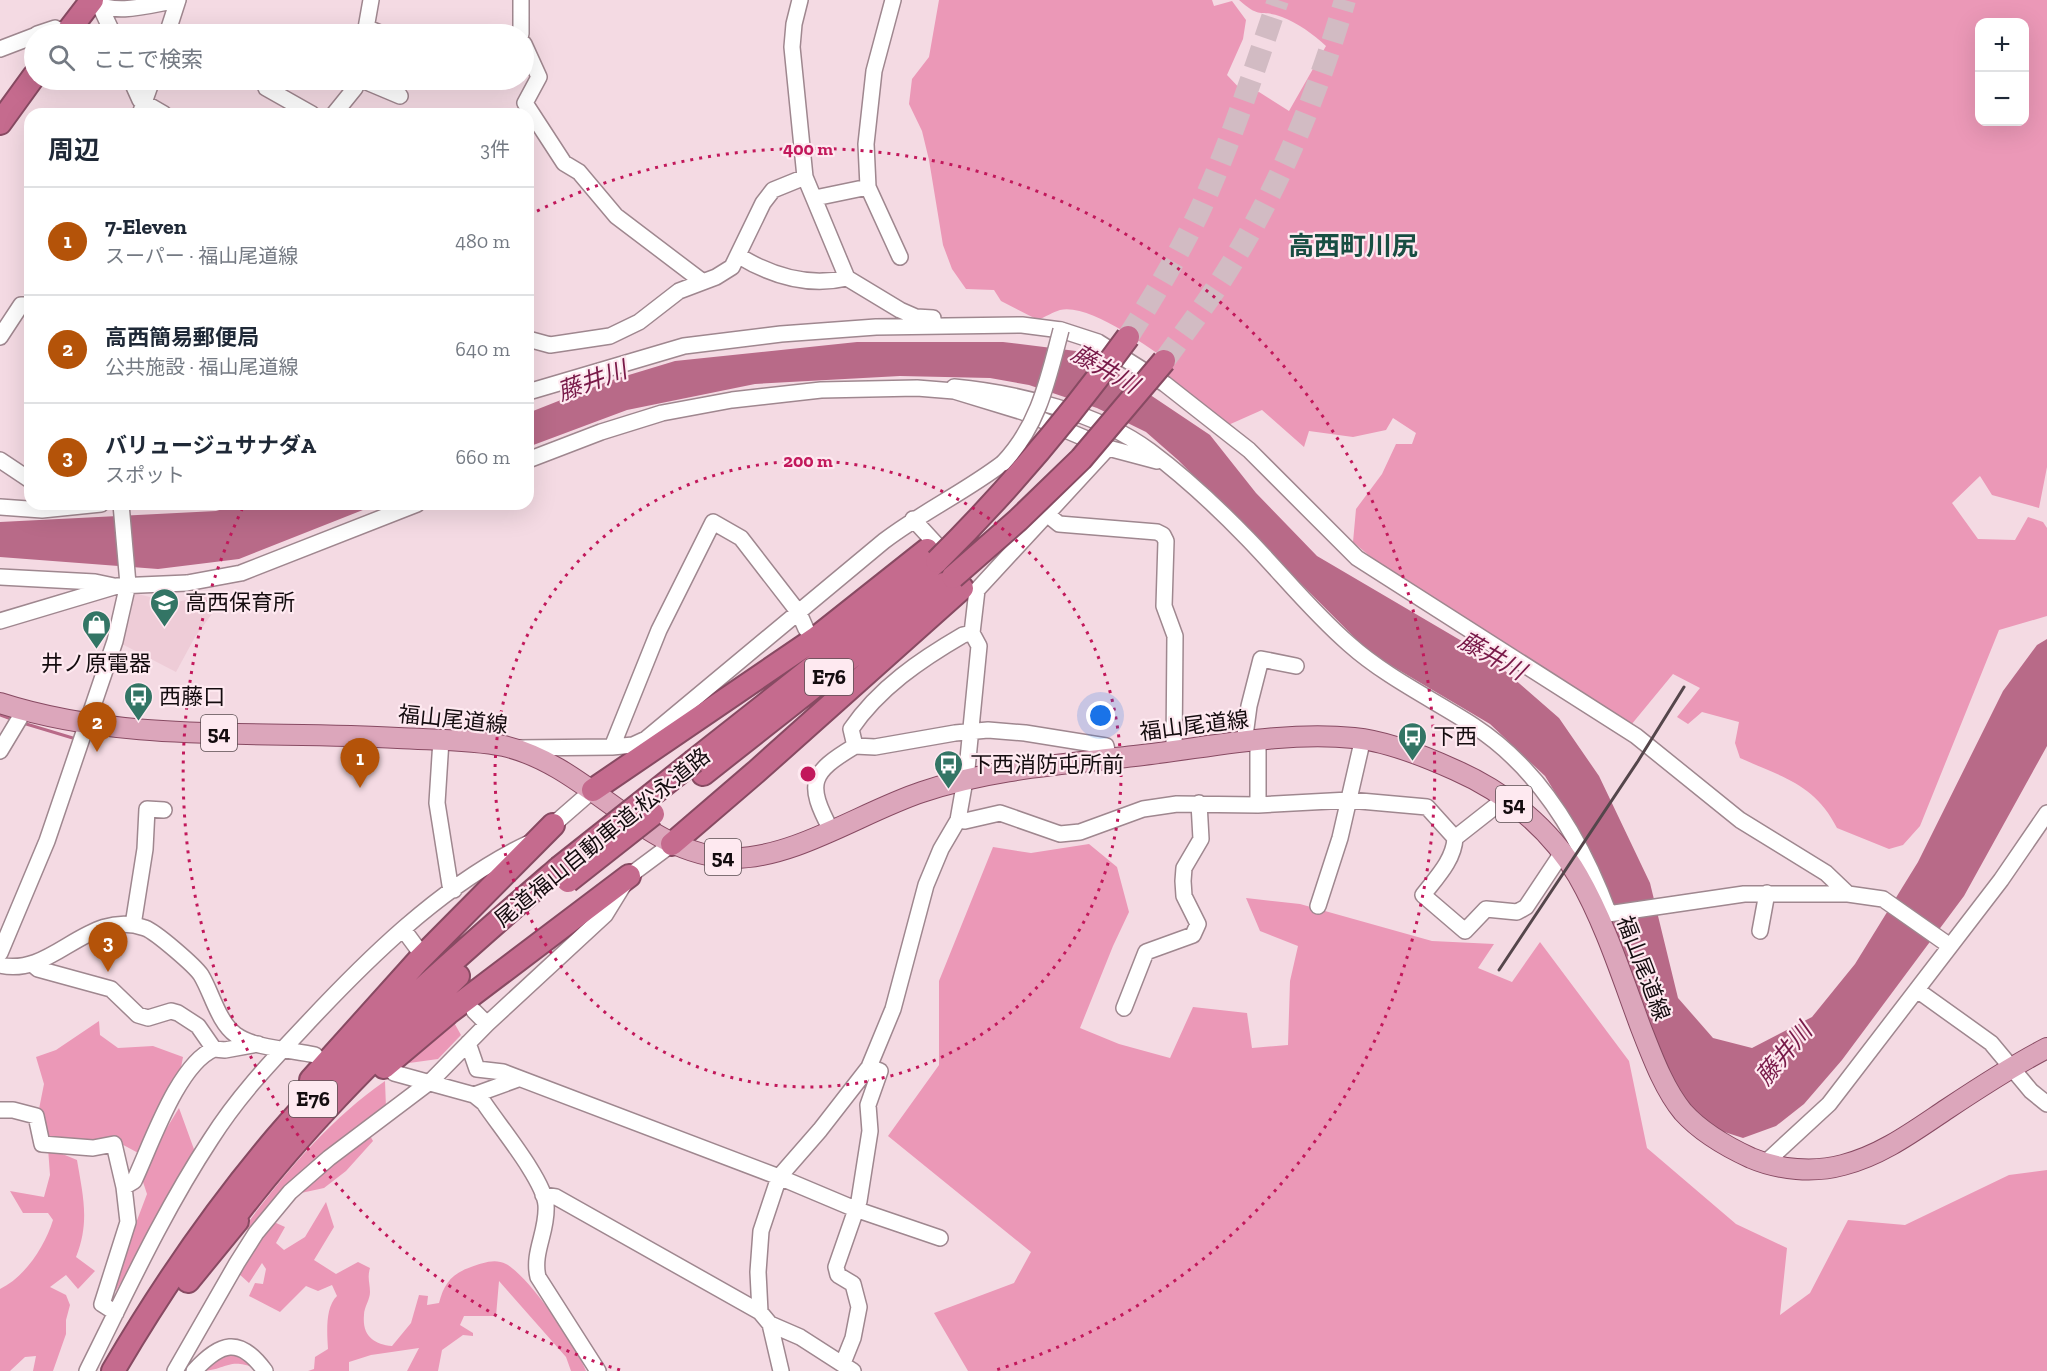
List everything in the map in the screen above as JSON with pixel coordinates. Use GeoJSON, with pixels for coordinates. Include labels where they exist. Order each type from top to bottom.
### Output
{"type":"FeatureCollection","features":[{"type":"Feature","properties":{"kind":"highway"},"geometry":{"type":"LineString","coordinates":[[75,24],[95,3]]}},
{"type":"Feature","properties":{"kind":"highway"},"geometry":{"type":"LineString","coordinates":[[0,123],[24,90]]}},
{"type":"Feature","properties":{"kind":"highway","name":"尾道福山自動車道;松永道路"},"geometry":{"type":"LineString","coordinates":[[951,573],[1013,483],[1098,379],[1128,338]]}},
{"type":"Feature","properties":{"kind":"highway","name":"尾道福山自動車道;松永道路"},"geometry":{"type":"LineString","coordinates":[[113,1371],[203,1234],[278,1137],[364,1044],[460,953],[564,875],[699,768],[867,648],[951,573],[1018,520],[1081,459],[1164,361]]}},
{"type":"Feature","properties":{"kind":"highway"},"geometry":{"type":"LineString","coordinates":[[593,790],[816,638],[951,573]]}},
{"type":"Feature","properties":{"kind":"highway"},"geometry":{"type":"LineString","coordinates":[[672,844],[757,771],[951,573]]}},
{"type":"Feature","properties":{"kind":"highway"},"geometry":{"type":"LineString","coordinates":[[203,1234],[258,1149],[324,1064],[418,961],[553,825]]}},
{"type":"Feature","properties":{"kind":"highway","name":"尾道福山自動車道;松永道路"},"geometry":{"type":"LineString","coordinates":[[131,1371],[188,1281],[236,1214],[291,1147],[374,1058],[564,875]]}},
{"type":"Feature","properties":{"kind":"highway"},"geometry":{"type":"LineString","coordinates":[[188,1281],[266,1186],[385,1066],[448,1013],[629,876]]}},
{"type":"Feature","properties":{"kind":"main road","name":"福山尾道線"},"geometry":{"type":"LineString","coordinates":[[0,703],[24,711],[87,723],[195,732],[350,735],[481,742],[511,748],[540,758],[572,775],[656,836],[672,844],[704,854],[730,858],[753,857],[776,852],[918,793],[965,779],[1251,742],[1322,735],[1363,738],[1455,770],[1504,796],[1534,820],[1562,853],[1606,914],[1656,1066],[1683,1112],[1725,1146],[1764,1164],[1809,1170],[1837,1167],[1866,1158],[1892,1145],[2010,1067],[2047,1048]]}},
{"type":"Feature","properties":{"kind":"street"},"geometry":{"type":"LineString","coordinates":[[95,3],[134,7],[178,0],[170,24]]}},
{"type":"Feature","properties":{"kind":"street"},"geometry":{"type":"LineString","coordinates":[[367,24],[371,0]]}},
{"type":"Feature","properties":{"kind":"street"},"geometry":{"type":"LineString","coordinates":[[521,0],[521,24]]}},
{"type":"Feature","properties":{"kind":"street"},"geometry":{"type":"LineString","coordinates":[[800,0],[794,24],[792,47],[805,177],[847,278],[916,317],[1061,330],[1098,342],[1165,384],[1249,450],[1357,558],[1636,736],[1740,819],[1826,873],[1848,894]]}},
{"type":"Feature","properties":{"kind":"street"},"geometry":{"type":"LineString","coordinates":[[893,0],[873,72],[866,144],[868,187],[900,257]]}},
{"type":"Feature","properties":{"kind":"street"},"geometry":{"type":"LineString","coordinates":[[95,3],[107,24]]}},
{"type":"Feature","properties":{"kind":"street"},"geometry":{"type":"LineString","coordinates":[[0,49],[24,40]]}},
{"type":"Feature","properties":{"kind":"street"},"geometry":{"type":"LineString","coordinates":[[534,66],[539,77],[534,86]]}},
{"type":"Feature","properties":{"kind":"street"},"geometry":{"type":"LineString","coordinates":[[136,90],[142,108]]}},
{"type":"Feature","properties":{"kind":"street"},"geometry":{"type":"LineString","coordinates":[[142,108],[148,90]]}},
{"type":"Feature","properties":{"kind":"street"},"geometry":{"type":"LineString","coordinates":[[270,90],[301,108]]}},
{"type":"Feature","properties":{"kind":"street"},"geometry":{"type":"LineString","coordinates":[[339,108],[353,90]]}},
{"type":"Feature","properties":{"kind":"street"},"geometry":{"type":"LineString","coordinates":[[385,90],[400,96]]}},
{"type":"Feature","properties":{"kind":"street"},"geometry":{"type":"LineString","coordinates":[[528,108],[525,103],[532,90]]}},
{"type":"Feature","properties":{"kind":"street"},"geometry":{"type":"LineString","coordinates":[[534,117],[564,163],[579,172],[616,216],[704,282]]}},
{"type":"Feature","properties":{"kind":"street"},"geometry":{"type":"LineString","coordinates":[[534,341],[550,345],[610,336],[639,322],[679,291],[704,282],[732,267],[763,203],[772,190],[805,177]]}},
{"type":"Feature","properties":{"kind":"street"},"geometry":{"type":"LineString","coordinates":[[815,198],[868,187]]}},
{"type":"Feature","properties":{"kind":"street"},"geometry":{"type":"LineString","coordinates":[[739,256],[771,273],[801,281],[831,282],[847,278]]}},
{"type":"Feature","properties":{"kind":"street"},"geometry":{"type":"LineString","coordinates":[[0,337],[21,305],[24,305]]}},
{"type":"Feature","properties":{"kind":"street"},"geometry":{"type":"LineString","coordinates":[[534,390],[684,346],[781,334],[876,327],[1022,325]]}},
{"type":"Feature","properties":{"kind":"street"},"geometry":{"type":"LineString","coordinates":[[511,748],[633,745],[656,733],[913,519],[982,479],[1003,463],[1020,445],[1040,407],[1061,330]]}},
{"type":"Feature","properties":{"kind":"street"},"geometry":{"type":"LineString","coordinates":[[954,391],[954,387],[989,391],[1087,417],[1125,435],[1152,452],[1162,463],[1196,489],[1349,644],[1391,676],[1412,686],[1477,728],[1509,753],[1556,806],[1601,891],[1606,914],[1767,893],[1848,894],[1883,898],[1947,943]]}},
{"type":"Feature","properties":{"kind":"street"},"geometry":{"type":"LineString","coordinates":[[534,458],[601,432],[652,416],[732,400],[821,390],[917,388],[954,391],[1023,412],[1108,448],[1162,463]]}},
{"type":"Feature","properties":{"kind":"street"},"geometry":{"type":"LineString","coordinates":[[951,573],[1048,516],[1108,448]]}},
{"type":"Feature","properties":{"kind":"street"},"geometry":{"type":"LineString","coordinates":[[0,460],[24,476]]}},
{"type":"Feature","properties":{"kind":"street"},"geometry":{"type":"LineString","coordinates":[[0,507],[24,509]]}},
{"type":"Feature","properties":{"kind":"street"},"geometry":{"type":"LineString","coordinates":[[0,953],[47,841],[115,641],[124,583],[121,510]]}},
{"type":"Feature","properties":{"kind":"street"},"geometry":{"type":"LineString","coordinates":[[0,577],[124,583],[187,583],[241,573],[402,510]]}},
{"type":"Feature","properties":{"kind":"street"},"geometry":{"type":"LineString","coordinates":[[1048,516],[1059,524],[1157,532],[1163,535],[1166,541],[1164,606],[1175,636],[1174,751]]}},
{"type":"Feature","properties":{"kind":"street"},"geometry":{"type":"LineString","coordinates":[[760,1312],[758,1272],[761,1231],[779,1177],[820,1130],[869,1066],[892,1009],[926,885],[941,849],[958,820],[971,731],[979,646],[972,633],[951,573],[913,519]]}},
{"type":"Feature","properties":{"kind":"street"},"geometry":{"type":"LineString","coordinates":[[612,747],[659,630],[713,522],[741,538],[799,613],[806,629]]}},
{"type":"Feature","properties":{"kind":"street"},"geometry":{"type":"LineString","coordinates":[[0,621],[124,583]]}},
{"type":"Feature","properties":{"kind":"street"},"geometry":{"type":"LineString","coordinates":[[855,746],[851,729],[861,702],[963,634],[972,633]]}},
{"type":"Feature","properties":{"kind":"street"},"geometry":{"type":"LineString","coordinates":[[1258,805],[1249,706],[1261,659],[1296,666]]}},
{"type":"Feature","properties":{"kind":"street"},"geometry":{"type":"LineString","coordinates":[[0,751],[24,711]]}},
{"type":"Feature","properties":{"kind":"street"},"geometry":{"type":"LineString","coordinates":[[831,830],[815,794],[815,783],[830,761],[855,746],[875,747],[971,731],[1025,733],[1106,746],[1109,759]]}},
{"type":"Feature","properties":{"kind":"street"},"geometry":{"type":"LineString","coordinates":[[1318,906],[1340,838],[1363,738]]}},
{"type":"Feature","properties":{"kind":"street"},"geometry":{"type":"LineString","coordinates":[[441,740],[437,803],[450,885],[454,890]]}},
{"type":"Feature","properties":{"kind":"street"},"geometry":{"type":"LineString","coordinates":[[87,1371],[148,1249],[210,1139],[258,1074],[339,989],[403,929],[454,890],[553,825],[593,790]]}},
{"type":"Feature","properties":{"kind":"street"},"geometry":{"type":"LineString","coordinates":[[1455,838],[1497,805],[1504,796]]}},
{"type":"Feature","properties":{"kind":"street"},"geometry":{"type":"LineString","coordinates":[[958,820],[965,821],[1000,813],[1060,834],[1080,832],[1143,809],[1199,803],[1258,805],[1349,800],[1427,807],[1455,838],[1455,848],[1442,871],[1423,895],[1465,931],[1486,909],[1517,912],[1526,907],[1562,853]]}},
{"type":"Feature","properties":{"kind":"street"},"geometry":{"type":"LineString","coordinates":[[1124,1008],[1146,952],[1193,935],[1198,924],[1184,896],[1183,881],[1184,868],[1201,839],[1199,803]]}},
{"type":"Feature","properties":{"kind":"street"},"geometry":{"type":"LineString","coordinates":[[133,925],[144,849],[147,809],[164,810]]}},
{"type":"Feature","properties":{"kind":"street"},"geometry":{"type":"LineString","coordinates":[[1764,1164],[1829,1104],[1917,990],[1947,943],[2001,880],[2047,813]]}},
{"type":"Feature","properties":{"kind":"street"},"geometry":{"type":"LineString","coordinates":[[175,1371],[256,1233],[290,1192],[328,1158],[431,1081],[487,1024],[605,915],[629,876],[672,844]]}},
{"type":"Feature","properties":{"kind":"street"},"geometry":{"type":"LineString","coordinates":[[1760,931],[1767,893]]}},
{"type":"Feature","properties":{"kind":"street"},"geometry":{"type":"LineString","coordinates":[[0,965],[10,967],[32,964],[105,926],[122,922],[133,925],[147,929],[200,973],[224,1020],[235,1035],[258,1044],[315,1055]]}},
{"type":"Feature","properties":{"kind":"street"},"geometry":{"type":"LineString","coordinates":[[403,929],[417,948]]}},
{"type":"Feature","properties":{"kind":"street"},"geometry":{"type":"LineString","coordinates":[[32,964],[38,969],[111,989],[138,1015],[148,1018],[171,1011],[178,1013],[198,1026],[220,1049]]}},
{"type":"Feature","properties":{"kind":"street"},"geometry":{"type":"LineString","coordinates":[[1917,990],[1991,1043],[2010,1067],[2047,1104]]}},
{"type":"Feature","properties":{"kind":"street"},"geometry":{"type":"LineString","coordinates":[[474,1011],[487,1024]]}},
{"type":"Feature","properties":{"kind":"street"},"geometry":{"type":"LineString","coordinates":[[124,1187],[134,1181],[184,1075],[203,1054],[235,1042],[235,1035]]}},
{"type":"Feature","properties":{"kind":"street"},"geometry":{"type":"LineString","coordinates":[[468,1043],[477,1069],[503,1072],[779,1177],[855,1209],[940,1238]]}},
{"type":"Feature","properties":{"kind":"street"},"geometry":{"type":"LineString","coordinates":[[220,1049],[258,1044]]}},
{"type":"Feature","properties":{"kind":"street"},"geometry":{"type":"LineString","coordinates":[[543,1195],[556,1197],[760,1312],[770,1324],[800,1337],[848,1367],[859,1307],[853,1284],[838,1275],[836,1267],[866,1171],[870,1131],[868,1105],[880,1071],[869,1066]]}},
{"type":"Feature","properties":{"kind":"street"},"geometry":{"type":"LineString","coordinates":[[394,1073],[431,1081],[474,1095],[484,1104],[540,1186],[545,1222],[535,1262],[538,1277],[594,1367]]}},
{"type":"Feature","properties":{"kind":"street"},"geometry":{"type":"LineString","coordinates":[[474,1095],[518,1079]]}},
{"type":"Feature","properties":{"kind":"street"},"geometry":{"type":"LineString","coordinates":[[0,1110],[13,1110],[36,1116],[42,1144],[93,1148],[114,1144],[124,1187],[128,1222],[102,1304],[116,1313]]}},
{"type":"Feature","properties":{"kind":"street"},"geometry":{"type":"LineString","coordinates":[[770,1324],[780,1371]]}},
{"type":"Feature","properties":{"kind":"street"},"geometry":{"type":"LineString","coordinates":[[194,1371],[212,1352],[222,1347],[244,1351],[255,1357],[265,1371]]}},
{"type":"Feature","properties":{"kind":"shaded area"},"geometry":{"type":"Polygon","coordinates":[[[939,0],[1212,0],[1214,6],[1232,1],[1246,20],[1243,39],[1227,75],[1246,95],[1259,92],[1289,111],[1326,46],[1294,22],[1275,15],[1257,12],[1239,0],[2047,0],[2047,467],[2039,508],[1992,495],[1980,476],[1952,503],[1978,539],[2015,540],[2028,517],[2043,522],[2047,528],[2047,616],[1999,630],[1920,826],[1903,845],[1889,849],[1837,828],[1828,813],[1808,792],[1783,777],[1740,758],[1735,743],[1739,722],[1702,712],[1688,724],[1677,717],[1700,688],[1673,674],[1631,725],[1398,580],[1353,542],[1356,509],[1382,474],[1396,444],[1412,444],[1416,433],[1393,418],[1386,430],[1353,437],[1309,431],[1304,447],[1262,410],[1226,426],[1166,374],[1173,364],[1119,328],[1087,313],[1072,310],[1060,310],[1038,320],[1001,301],[994,290],[966,289],[952,269],[943,245],[929,160],[922,131],[909,104],[912,79],[929,57],[939,0]]]}},
{"type":"Feature","properties":{"kind":"shaded area","name":"高西保育所"},"geometry":{"type":"Polygon","coordinates":[[[219,591],[225,596],[195,637],[176,672],[120,643],[130,618],[134,593],[174,603],[219,591]]]}},
{"type":"Feature","properties":{"kind":"shaded area"},"geometry":{"type":"Polygon","coordinates":[[[1089,844],[1117,867],[1129,912],[1080,1028],[1119,1044],[1170,1058],[1193,1007],[1247,1013],[1252,1048],[1288,1045],[1290,981],[1298,946],[1260,931],[1246,898],[1300,904],[1432,941],[1494,944],[1478,968],[1512,982],[1540,942],[1629,1061],[1647,1148],[1736,1224],[1787,1248],[1780,1315],[1810,1293],[1848,1220],[1905,1225],[2009,1175],[2047,1170],[2047,1371],[968,1371],[934,1313],[1014,1283],[1031,1252],[888,1136],[939,1065],[939,981],[993,847],[1031,853],[1089,844]]]}},
{"type":"Feature","properties":{"kind":"shaded area"},"geometry":{"type":"Polygon","coordinates":[[[452,1019],[461,1035],[438,1059],[402,1064],[452,1019]]]}},
{"type":"Feature","properties":{"kind":"shaded area"},"geometry":{"type":"Polygon","coordinates":[[[99,1021],[100,1035],[118,1048],[153,1046],[183,1057],[179,1078],[142,1155],[114,1140],[45,1143],[38,1114],[44,1084],[36,1057],[56,1050],[99,1021]]]}},
{"type":"Feature","properties":{"kind":"shaded area"},"geometry":{"type":"Polygon","coordinates":[[[385,1081],[386,1108],[253,1232],[244,1228],[275,1188],[326,1130],[385,1081]]]}},
{"type":"Feature","properties":{"kind":"shaded area"},"geometry":{"type":"Polygon","coordinates":[[[179,1108],[195,1152],[116,1291],[114,1281],[147,1194],[142,1179],[146,1162],[179,1108]]]}},
{"type":"Feature","properties":{"kind":"shaded area"},"geometry":{"type":"Polygon","coordinates":[[[368,1132],[373,1141],[346,1171],[324,1188],[301,1193],[299,1189],[368,1132]]]}},
{"type":"Feature","properties":{"kind":"shaded area"},"geometry":{"type":"Polygon","coordinates":[[[48,1148],[77,1160],[84,1220],[76,1257],[95,1271],[78,1289],[66,1275],[50,1287],[66,1295],[70,1305],[66,1320],[66,1334],[53,1371],[33,1371],[36,1356],[25,1357],[10,1371],[0,1371],[0,1289],[18,1277],[33,1260],[53,1220],[48,1213],[23,1213],[10,1191],[44,1197],[50,1175],[48,1148]]]}},
{"type":"Feature","properties":{"kind":"shaded area"},"geometry":{"type":"Polygon","coordinates":[[[326,1202],[334,1227],[314,1260],[336,1274],[358,1262],[370,1268],[370,1295],[364,1312],[364,1322],[370,1338],[392,1346],[411,1323],[419,1295],[428,1296],[427,1305],[439,1303],[443,1290],[453,1276],[480,1264],[497,1261],[516,1271],[527,1282],[563,1330],[586,1371],[571,1371],[566,1357],[499,1281],[496,1316],[464,1316],[460,1325],[473,1333],[473,1336],[463,1335],[442,1350],[438,1371],[407,1371],[419,1348],[371,1355],[349,1362],[349,1371],[308,1371],[314,1369],[315,1357],[328,1349],[327,1328],[330,1307],[337,1296],[332,1285],[318,1291],[306,1286],[280,1312],[249,1296],[255,1283],[263,1284],[266,1269],[262,1263],[249,1283],[238,1273],[274,1222],[285,1227],[276,1243],[284,1250],[305,1237],[326,1202]]]}},
{"type":"Feature","properties":{"kind":"shaded area"},"geometry":{"type":"Polygon","coordinates":[[[224,1352],[241,1355],[255,1368],[232,1364],[200,1371],[224,1352]]]}},
{"type":"Feature","properties":{"kind":"water","name":"藤井川"},"geometry":{"type":"Polygon","coordinates":[[[857,342],[1003,342],[1076,351],[1122,376],[1210,435],[1256,493],[1317,556],[1489,657],[1559,718],[1599,776],[1650,883],[1678,998],[1713,1038],[1752,1048],[1812,1017],[1855,964],[1918,862],[2003,691],[2037,645],[2047,639],[2047,746],[1964,896],[1842,1060],[1804,1104],[1776,1126],[1743,1138],[1709,1127],[1682,1096],[1658,1054],[1568,814],[1545,776],[1490,724],[1370,653],[1178,460],[1146,432],[1097,408],[1029,385],[990,378],[900,376],[755,384],[627,410],[534,445],[534,411],[609,381],[675,361],[857,342]]]}},
{"type":"Feature","properties":{"kind":"water"},"geometry":{"type":"Polygon","coordinates":[[[363,510],[239,559],[158,569],[0,557],[0,522],[216,511],[363,510]]]}},
{"type":"Feature","properties":{"kind":"waterway"},"geometry":{"type":"LineString","coordinates":[[0,715],[14,720]]}},
{"type":"Feature","properties":{"kind":"waterway"},"geometry":{"type":"LineString","coordinates":[[23,723],[76,739]]}},
{"type":"Feature","properties":{"kind":"tunnel"},"geometry":{"type":"LineString","coordinates":[[1128,337],[1166,275],[1200,210],[1232,132],[1278,0]]}},
{"type":"Feature","properties":{"kind":"tunnel"},"geometry":{"type":"LineString","coordinates":[[1164,361],[1222,279],[1278,179],[1322,72],[1345,0]]}},
{"type":"Feature","properties":{"kind":"railway"},"geometry":{"type":"LineString","coordinates":[[1499,970],[1638,761],[1684,687]]}},
{"type":"Feature","properties":{"kind":"place","name":"高西保育所"},"geometry":{"type":"Point","coordinates":[164,628]}},
{"type":"Feature","properties":{"kind":"place","name":"井ノ原電器"},"geometry":{"type":"Point","coordinates":[96,650]}},
{"type":"Feature","properties":{"kind":"place","name":"西藤口"},"geometry":{"type":"Point","coordinates":[138,722]}},
{"type":"Feature","properties":{"kind":"place","name":"高西簡易郵便局"},"geometry":{"type":"Point","coordinates":[97,752]}},
{"type":"Feature","properties":{"kind":"place","name":"下西"},"geometry":{"type":"Point","coordinates":[1412,762]}},
{"type":"Feature","properties":{"kind":"place","name":"7-Eleven"},"geometry":{"type":"Point","coordinates":[360,788]}},
{"type":"Feature","properties":{"kind":"place","name":"下西消防屯所前"},"geometry":{"type":"Point","coordinates":[949,790]}},
{"type":"Feature","properties":{"kind":"place","name":"バリュージュサナダA"},"geometry":{"type":"Point","coordinates":[108,972]}},
{"type":"Feature","properties":{"kind":"district","name":"高西町川尻"},"geometry":{"type":"Point","coordinates":[1353,246]}}]}
